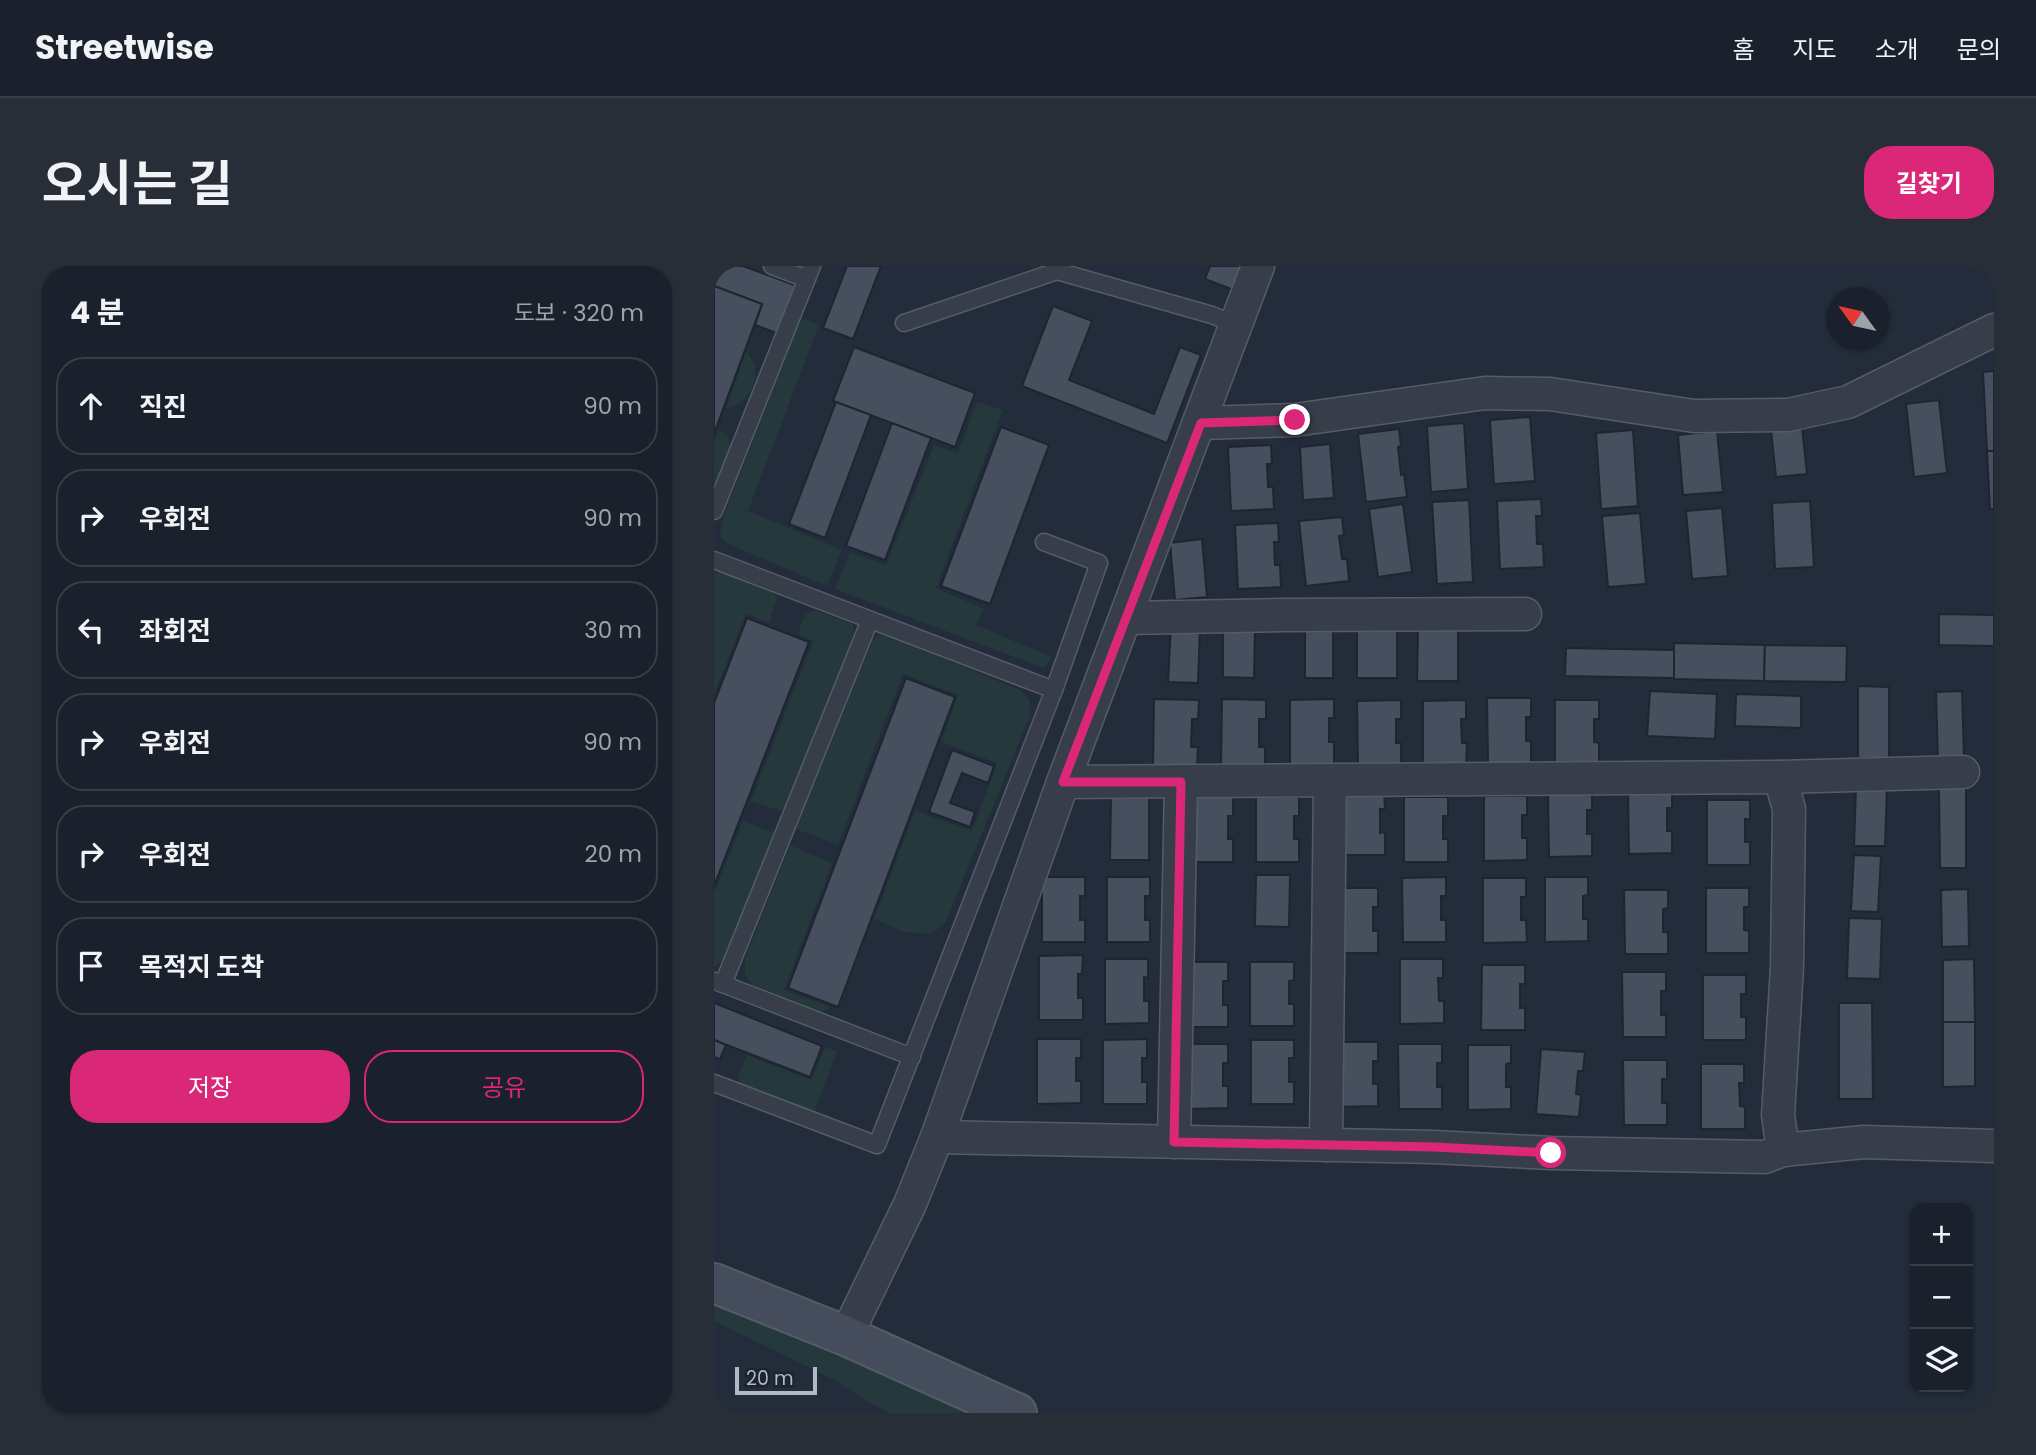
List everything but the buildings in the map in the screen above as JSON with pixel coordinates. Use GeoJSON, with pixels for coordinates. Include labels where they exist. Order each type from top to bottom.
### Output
{"type":"FeatureCollection","features":[{"type":"Feature","properties":{"kind":"main road"},"geometry":{"type":"LineString","coordinates":[[714,1283],[846,1336],[1017,1413]]}},
{"type":"Feature","properties":{"kind":"street"},"geometry":{"type":"LineString","coordinates":[[846,1336],[910,1204],[937,1137],[1063,782],[1201,423],[1258,266]]}},
{"type":"Feature","properties":{"kind":"street"},"geometry":{"type":"LineString","coordinates":[[1201,423],[1295,420],[1485,393],[1550,394],[1694,416],[1788,415],[1848,402],[1994,330]]}},
{"type":"Feature","properties":{"kind":"street"},"geometry":{"type":"LineString","coordinates":[[1126,618],[1525,614]]}},
{"type":"Feature","properties":{"kind":"street"},"geometry":{"type":"LineString","coordinates":[[1063,782],[1330,782],[1780,777],[1963,772]]}},
{"type":"Feature","properties":{"kind":"street"},"geometry":{"type":"LineString","coordinates":[[1780,777],[1789,809],[1787,967],[1778,1115],[1783,1150]]}},
{"type":"Feature","properties":{"kind":"street"},"geometry":{"type":"LineString","coordinates":[[1174,1142],[1181,782]]}},
{"type":"Feature","properties":{"kind":"street"},"geometry":{"type":"LineString","coordinates":[[1326,1145],[1330,782]]}},
{"type":"Feature","properties":{"kind":"street"},"geometry":{"type":"LineString","coordinates":[[937,1137],[1765,1157],[1783,1150],[1864,1142],[1994,1146]]}},
{"type":"Feature","properties":{"kind":"lane"},"geometry":{"type":"LineString","coordinates":[[714,511],[810,272],[772,266]]}},
{"type":"Feature","properties":{"kind":"lane"},"geometry":{"type":"LineString","coordinates":[[904,323],[1057,271],[1212,315],[1236,326]]}},
{"type":"Feature","properties":{"kind":"lane"},"geometry":{"type":"LineString","coordinates":[[714,1083],[877,1145],[1054,690],[1099,563],[1044,542]]}},
{"type":"Feature","properties":{"kind":"lane"},"geometry":{"type":"LineString","coordinates":[[714,559],[1054,690]]}},
{"type":"Feature","properties":{"kind":"lane"},"geometry":{"type":"LineString","coordinates":[[870,620],[718,982],[912,1057]]}},
{"type":"Feature","properties":{"kind":"shaded area"},"geometry":{"type":"Polygon","coordinates":[[[801,318],[819,325],[748,511],[842,550],[827,586],[728,544],[720,536],[723,518],[801,318]]]}},
{"type":"Feature","properties":{"kind":"shaded area"},"geometry":{"type":"Polygon","coordinates":[[[746,352],[755,368],[753,386],[742,401],[726,408],[746,352]]]}},
{"type":"Feature","properties":{"kind":"shaded area"},"geometry":{"type":"Polygon","coordinates":[[[977,402],[1003,410],[936,588],[984,609],[976,625],[1052,657],[1044,668],[835,589],[850,552],[886,565],[934,445],[958,453],[977,402]]]}},
{"type":"Feature","properties":{"kind":"shaded area"},"geometry":{"type":"Polygon","coordinates":[[[719,430],[726,434],[730,448],[714,487],[714,443],[719,430]]]}},
{"type":"Feature","properties":{"kind":"shaded area"},"geometry":{"type":"Polygon","coordinates":[[[722,572],[774,593],[777,598],[769,623],[746,614],[714,695],[714,573],[722,572]]]}},
{"type":"Feature","properties":{"kind":"shaded area"},"geometry":{"type":"Polygon","coordinates":[[[814,610],[852,624],[854,631],[851,645],[788,806],[781,811],[751,801],[813,641],[798,634],[805,616],[814,610]]]}},
{"type":"Feature","properties":{"kind":"shaded area"},"geometry":{"type":"Polygon","coordinates":[[[879,634],[1020,690],[1029,699],[1030,716],[945,924],[931,934],[905,932],[874,919],[915,811],[972,831],[997,763],[941,742],[958,695],[903,674],[838,845],[796,829],[873,640],[879,634]]]}},
{"type":"Feature","properties":{"kind":"shaded area"},"geometry":{"type":"Polygon","coordinates":[[[743,821],[777,834],[726,959],[714,967],[714,894],[743,821]]]}},
{"type":"Feature","properties":{"kind":"shaded area"},"geometry":{"type":"Polygon","coordinates":[[[790,845],[832,863],[784,990],[831,1007],[825,1011],[814,1012],[755,987],[745,971],[745,959],[790,845]]]}},
{"type":"Feature","properties":{"kind":"shaded area"},"geometry":{"type":"Polygon","coordinates":[[[825,1047],[837,1051],[814,1113],[739,1083],[738,1076],[747,1055],[811,1080],[825,1047]]]}},
{"type":"Feature","properties":{"kind":"shaded area"},"geometry":{"type":"Polygon","coordinates":[[[714,1305],[862,1362],[979,1413],[888,1413],[838,1382],[714,1321],[714,1305]]]}},
{"type":"Feature","properties":{"kind":"route"},"geometry":{"type":"LineString","coordinates":[[1295,420],[1201,423],[1063,782],[1181,782],[1174,1142],[1434,1147],[1551,1153]]}}]}
